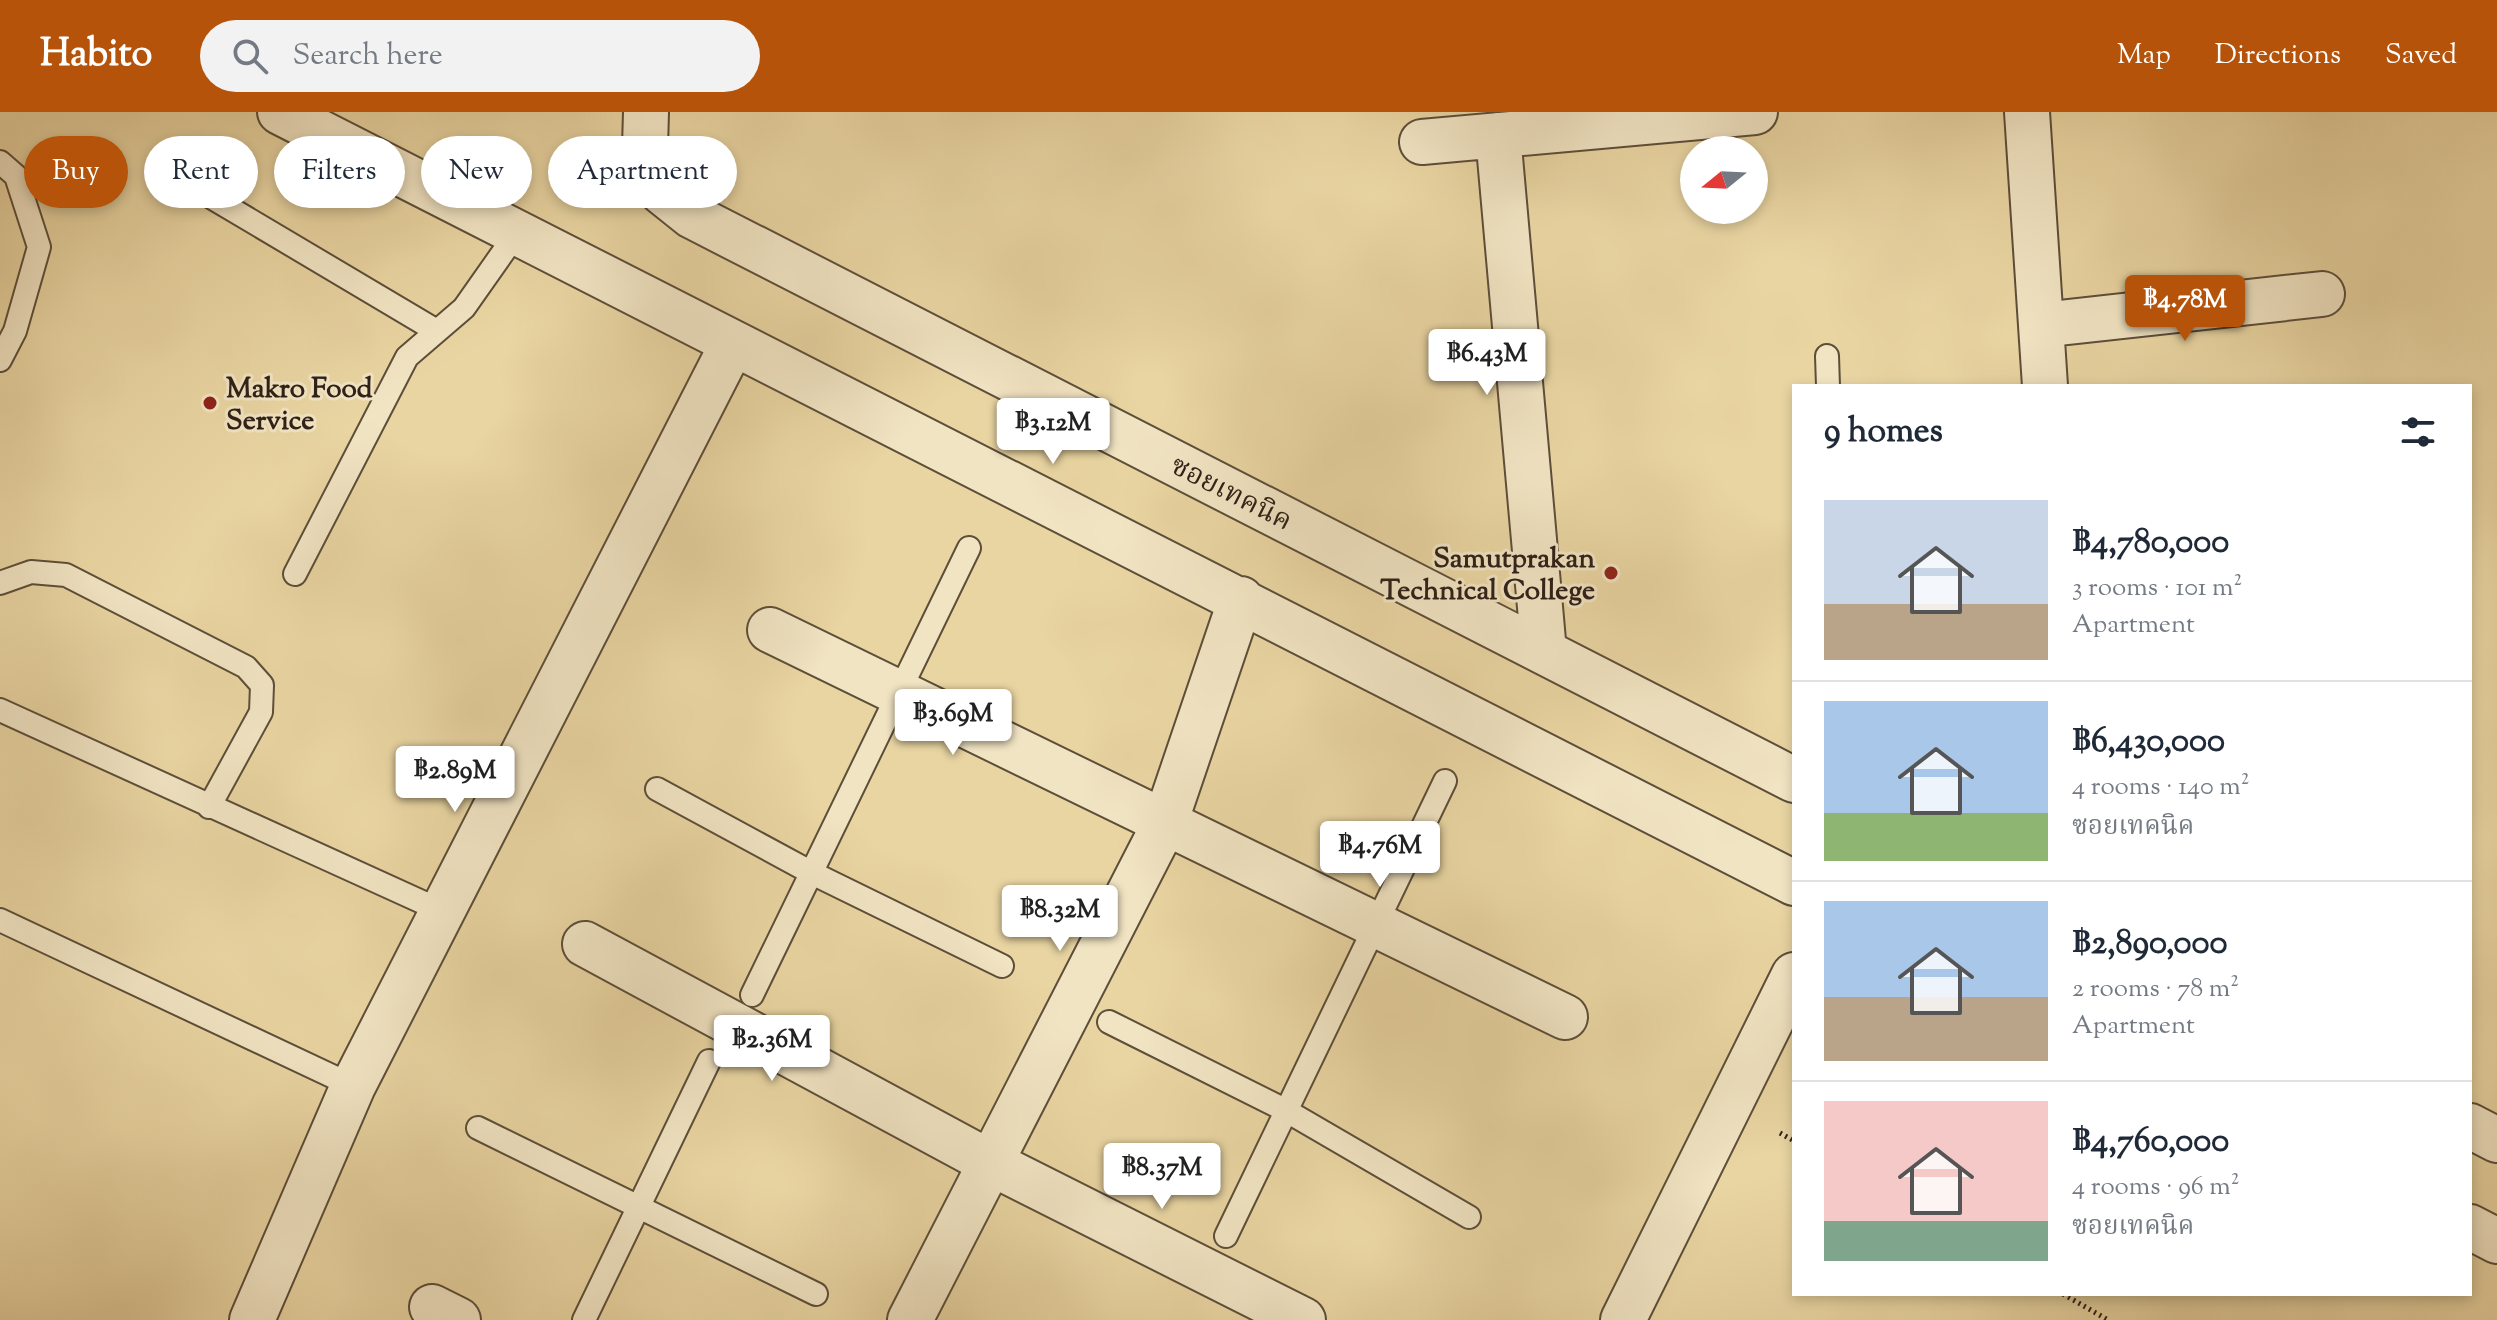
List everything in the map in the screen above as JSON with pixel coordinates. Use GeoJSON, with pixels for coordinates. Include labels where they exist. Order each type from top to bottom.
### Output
{"type":"FeatureCollection","features":[{"type":"Feature","properties":{"kind":"street"},"geometry":{"type":"LineString","coordinates":[[280,112],[1792,882]]}},
{"type":"Feature","properties":{"kind":"street","name":"ซอยเทคนิค"},"geometry":{"type":"LineString","coordinates":[[646,112],[645,147],[662,192],[692,216],[1792,779]]}},
{"type":"Feature","properties":{"kind":"street"},"geometry":{"type":"LineString","coordinates":[[1422,142],[1755,112]]}},
{"type":"Feature","properties":{"kind":"street"},"geometry":{"type":"LineString","coordinates":[[2027,112],[2045,384]]}},
{"type":"Feature","properties":{"kind":"street"},"geometry":{"type":"LineString","coordinates":[[1498,135],[1544,652]]}},
{"type":"Feature","properties":{"kind":"street"},"geometry":{"type":"LineString","coordinates":[[2041,325],[2322,294]]}},
{"type":"Feature","properties":{"kind":"street"},"geometry":{"type":"LineString","coordinates":[[252,1320],[353,1086],[733,343]]}},
{"type":"Feature","properties":{"kind":"street"},"geometry":{"type":"LineString","coordinates":[[910,1320],[1165,823],[1241,599]]}},
{"type":"Feature","properties":{"kind":"street"},"geometry":{"type":"LineString","coordinates":[[770,630],[1565,1017]]}},
{"type":"Feature","properties":{"kind":"street"},"geometry":{"type":"LineString","coordinates":[[585,944],[991,1163],[1303,1320]]}},
{"type":"Feature","properties":{"kind":"street"},"geometry":{"type":"LineString","coordinates":[[1623,1320],[1792,979]]}},
{"type":"Feature","properties":{"kind":"street"},"geometry":{"type":"LineString","coordinates":[[2472,1127],[2497,1140]]}},
{"type":"Feature","properties":{"kind":"street"},"geometry":{"type":"LineString","coordinates":[[2472,1228],[2497,1241]]}},
{"type":"Feature","properties":{"kind":"lane"},"geometry":{"type":"LineString","coordinates":[[0,162],[16,176],[39,247],[15,331],[0,360]]}},
{"type":"Feature","properties":{"kind":"lane"},"geometry":{"type":"LineString","coordinates":[[230,208],[435,330]]}},
{"type":"Feature","properties":{"kind":"lane"},"geometry":{"type":"LineString","coordinates":[[295,574],[407,357],[464,308],[516,234]]}},
{"type":"Feature","properties":{"kind":"lane"},"geometry":{"type":"LineString","coordinates":[[1827,356],[1828,384]]}},
{"type":"Feature","properties":{"kind":"lane"},"geometry":{"type":"LineString","coordinates":[[752,995],[901,694],[969,548]]}},
{"type":"Feature","properties":{"kind":"lane"},"geometry":{"type":"LineString","coordinates":[[0,583],[31,572],[66,575],[246,667],[262,685],[261,712],[209,807]]}},
{"type":"Feature","properties":{"kind":"lane"},"geometry":{"type":"LineString","coordinates":[[0,710],[444,912]]}},
{"type":"Feature","properties":{"kind":"lane"},"geometry":{"type":"LineString","coordinates":[[1226,1236],[1445,781]]}},
{"type":"Feature","properties":{"kind":"lane"},"geometry":{"type":"LineString","coordinates":[[657,789],[812,873],[1002,966]]}},
{"type":"Feature","properties":{"kind":"lane"},"geometry":{"type":"LineString","coordinates":[[0,920],[353,1086]]}},
{"type":"Feature","properties":{"kind":"lane"},"geometry":{"type":"LineString","coordinates":[[1109,1022],[1285,1110],[1469,1217]]}},
{"type":"Feature","properties":{"kind":"lane"},"geometry":{"type":"LineString","coordinates":[[584,1320],[642,1206],[709,1061]]}},
{"type":"Feature","properties":{"kind":"lane"},"geometry":{"type":"LineString","coordinates":[[478,1128],[816,1294]]}},
{"type":"Feature","properties":{"kind":"path"},"geometry":{"type":"LineString","coordinates":[[1780,1133],[1792,1140]]}},
{"type":"Feature","properties":{"kind":"path"},"geometry":{"type":"LineString","coordinates":[[2066,1296],[2108,1320]]}},
{"type":"Feature","properties":{"kind":"place","name":"Makro Food Service"},"geometry":{"type":"Point","coordinates":[210,403]}},
{"type":"Feature","properties":{"kind":"place","name":"Samutprakan Technical College"},"geometry":{"type":"Point","coordinates":[1611,573]}}]}
